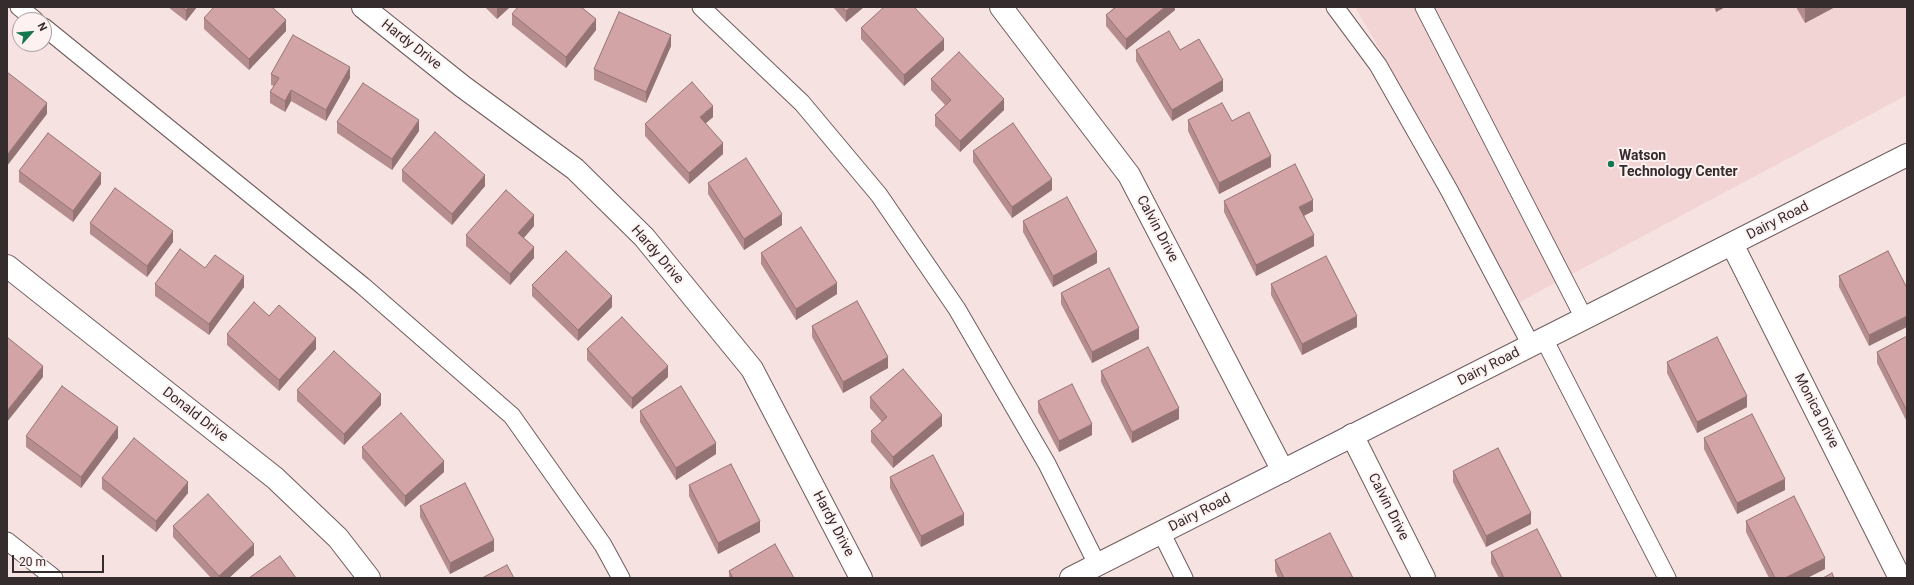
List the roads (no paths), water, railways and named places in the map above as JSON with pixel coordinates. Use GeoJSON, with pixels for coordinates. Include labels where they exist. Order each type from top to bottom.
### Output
{"type":"FeatureCollection","features":[{"type":"Feature","properties":{"kind":"street","name":"Hardy Drive"},"geometry":{"type":"LineString","coordinates":[[363,7],[462,86],[576,169],[644,237],[752,369],[862,578]]}},
{"type":"Feature","properties":{"kind":"street","name":"Calvin Drive"},"geometry":{"type":"LineString","coordinates":[[1001,7],[1129,175],[1283,471]]}},
{"type":"Feature","properties":{"kind":"street","name":"Dairy Road"},"geometry":{"type":"LineString","coordinates":[[1071,578],[1907,155]]}},
{"type":"Feature","properties":{"kind":"street","name":"Monica Drive"},"geometry":{"type":"LineString","coordinates":[[1732,244],[1900,578]]}},
{"type":"Feature","properties":{"kind":"street","name":"Donald Drive"},"geometry":{"type":"LineString","coordinates":[[7,266],[275,478],[338,538],[369,578]]}},
{"type":"Feature","properties":{"kind":"street","name":"Calvin Drive"},"geometry":{"type":"LineString","coordinates":[[1352,436],[1424,578]]}},
{"type":"Feature","properties":{"kind":"lane"},"geometry":{"type":"LineString","coordinates":[[701,7],[802,103],[879,195],[957,309],[1047,464],[1097,564]]}},
{"type":"Feature","properties":{"kind":"lane"},"geometry":{"type":"LineString","coordinates":[[1335,7],[1378,65],[1538,342],[1667,578]]}},
{"type":"Feature","properties":{"kind":"lane"},"geometry":{"type":"LineString","coordinates":[[1424,7],[1584,318]]}},
{"type":"Feature","properties":{"kind":"lane"},"geometry":{"type":"LineString","coordinates":[[52,33],[363,286],[512,416],[603,545],[621,578]]}},
{"type":"Feature","properties":{"kind":"lane"},"geometry":{"type":"LineString","coordinates":[[1161,532],[1184,578]]}},
{"type":"Feature","properties":{"kind":"lane"},"geometry":{"type":"LineString","coordinates":[[7,541],[54,578]]}},
{"type":"Feature","properties":{"kind":"place","name":"Watson Technology Center"},"geometry":{"type":"Point","coordinates":[1611,164]}}]}
